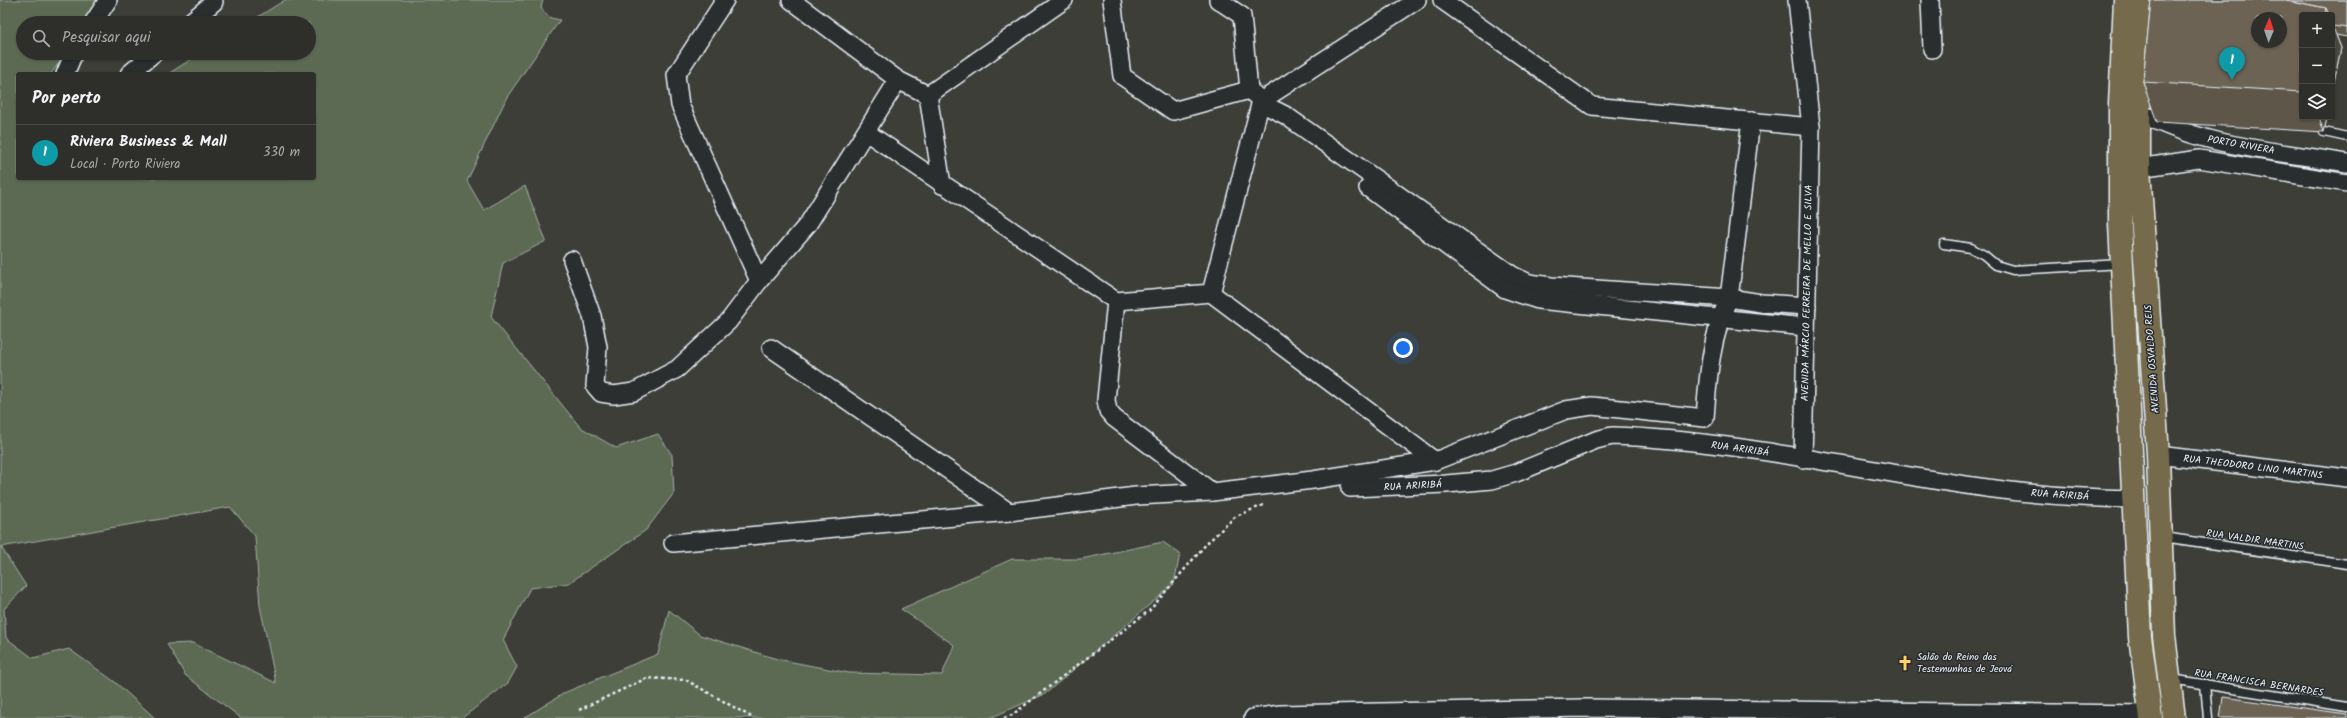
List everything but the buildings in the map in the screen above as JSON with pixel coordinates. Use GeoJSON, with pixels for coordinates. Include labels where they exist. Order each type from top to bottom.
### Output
{"type":"FeatureCollection","features":[{"type":"Feature","properties":{"kind":"main road"},"geometry":{"type":"LineString","coordinates":[[2125,0],[2120,104],[2120,224],[2135,499],[2140,637],[2151,716]]}},
{"type":"Feature","properties":{"kind":"main road","name":"AVENIDA OSVALDO REIS"},"geometry":{"type":"LineString","coordinates":[[2145,0],[2139,112],[2139,168],[2158,455],[2160,536],[2168,678],[2174,718]]}},
{"type":"Feature","properties":{"kind":"street"},"geometry":{"type":"LineString","coordinates":[[98,16],[108,0]]}},
{"type":"Feature","properties":{"kind":"street"},"geometry":{"type":"LineString","coordinates":[[725,0],[676,75],[680,105],[759,281]]}},
{"type":"Feature","properties":{"kind":"street"},"geometry":{"type":"LineString","coordinates":[[791,0],[898,80],[928,95]]}},
{"type":"Feature","properties":{"kind":"street"},"geometry":{"type":"LineString","coordinates":[[928,95],[1064,0]]}},
{"type":"Feature","properties":{"kind":"street"},"geometry":{"type":"LineString","coordinates":[[1112,0],[1122,76],[1173,111],[1260,100],[1417,0]]}},
{"type":"Feature","properties":{"kind":"street"},"geometry":{"type":"LineString","coordinates":[[1211,294],[1260,100],[1242,16],[1218,0]]}},
{"type":"Feature","properties":{"kind":"street"},"geometry":{"type":"LineString","coordinates":[[1442,0],[1592,106],[1811,127]]}},
{"type":"Feature","properties":{"kind":"street","name":"AVENIDA MÁRCIO FERREIRA DE MELLO E SILVA"},"geometry":{"type":"LineString","coordinates":[[1797,0],[1811,127],[1803,459]]}},
{"type":"Feature","properties":{"kind":"street"},"geometry":{"type":"LineString","coordinates":[[1930,0],[1932,49]]}},
{"type":"Feature","properties":{"kind":"street"},"geometry":{"type":"LineString","coordinates":[[197,16],[214,2]]}},
{"type":"Feature","properties":{"kind":"street"},"geometry":{"type":"LineString","coordinates":[[67,72],[71,60]]}},
{"type":"Feature","properties":{"kind":"street"},"geometry":{"type":"LineString","coordinates":[[131,72],[146,60]]}},
{"type":"Feature","properties":{"kind":"street"},"geometry":{"type":"LineString","coordinates":[[572,260],[592,316],[598,347],[595,386],[601,393],[614,396],[634,392],[677,369],[728,322],[759,281],[808,224],[898,80]]}},
{"type":"Feature","properties":{"kind":"street"},"geometry":{"type":"LineString","coordinates":[[928,95],[942,185]]}},
{"type":"Feature","properties":{"kind":"street"},"geometry":{"type":"LineString","coordinates":[[1260,100],[1285,115],[1512,275],[1529,283],[1551,286],[1729,298],[1761,303],[1807,306]]}},
{"type":"Feature","properties":{"kind":"street"},"geometry":{"type":"LineString","coordinates":[[1260,100],[1279,122],[1505,289],[1520,296],[1538,300],[1720,317],[1742,321],[1806,327]]}},
{"type":"Feature","properties":{"kind":"street","name":"PORTO RIVIERA"},"geometry":{"type":"LineString","coordinates":[[2139,112],[2157,122],[2203,139],[2347,163]]}},
{"type":"Feature","properties":{"kind":"street"},"geometry":{"type":"LineString","coordinates":[[673,543],[1009,512],[1136,496],[1212,492],[1313,480],[1435,461],[1566,410],[1592,406],[1705,418],[1710,359],[1720,317],[1729,298],[1751,121]]}},
{"type":"Feature","properties":{"kind":"street"},"geometry":{"type":"LineString","coordinates":[[866,132],[942,185],[1116,301],[1211,294],[1435,461]]}},
{"type":"Feature","properties":{"kind":"street"},"geometry":{"type":"LineString","coordinates":[[2199,159],[2203,139]]}},
{"type":"Feature","properties":{"kind":"street","name":"PORTO RIVIERA"},"geometry":{"type":"LineString","coordinates":[[2139,168],[2199,159],[2347,183]]}},
{"type":"Feature","properties":{"kind":"street"},"geometry":{"type":"LineString","coordinates":[[1116,301],[1106,400],[1108,411],[1114,418],[1212,492]]}},
{"type":"Feature","properties":{"kind":"street"},"geometry":{"type":"LineString","coordinates":[[1710,359],[1720,341],[1742,321]]}},
{"type":"Feature","properties":{"kind":"street"},"geometry":{"type":"LineString","coordinates":[[771,348],[1009,512]]}},
{"type":"Feature","properties":{"kind":"street","name":"RUA ARIRIBÁ"},"geometry":{"type":"LineString","coordinates":[[1350,488],[1458,484],[1492,480],[1516,473],[1596,440],[1612,436],[1706,444],[1987,488],[2049,495],[2135,499]]}},
{"type":"Feature","properties":{"kind":"street","name":"RUA THEODORO LINO MARTINS"},"geometry":{"type":"LineString","coordinates":[[2158,455],[2347,478]]}},
{"type":"Feature","properties":{"kind":"street"},"geometry":{"type":"LineString","coordinates":[[1253,718],[1280,714],[1585,708],[2151,716]]}},
{"type":"Feature","properties":{"kind":"lane"},"geometry":{"type":"LineString","coordinates":[[2324,132],[2347,137]]}},
{"type":"Feature","properties":{"kind":"lane"},"geometry":{"type":"LineString","coordinates":[[1944,244],[1971,248],[1984,255],[1996,265],[2014,270],[2122,264]]}},
{"type":"Feature","properties":{"kind":"lane","name":"RUA VALDIR MARTINS"},"geometry":{"type":"LineString","coordinates":[[2160,536],[2347,564]]}},
{"type":"Feature","properties":{"kind":"lane","name":"RUA FRANCISCA BERNARDES"},"geometry":{"type":"LineString","coordinates":[[2168,678],[2347,707]]}},
{"type":"Feature","properties":{"kind":"lane"},"geometry":{"type":"LineString","coordinates":[[2205,684],[2208,718]]}},
{"type":"Feature","properties":{"kind":"path"},"geometry":{"type":"LineString","coordinates":[[1004,718],[1012,715],[1150,610],[1207,543],[1236,516],[1274,502]]}},
{"type":"Feature","properties":{"kind":"path"},"geometry":{"type":"LineString","coordinates":[[580,710],[647,678],[686,680],[753,718]]}},
{"type":"Feature","properties":{"kind":"green space"},"geometry":{"type":"Polygon","coordinates":[[[0,0],[103,0],[92,16],[16,16],[16,60],[61,60],[52,72],[16,72],[16,180],[316,180],[316,72],[171,72],[190,60],[316,60],[316,16],[259,16],[285,0],[543,0],[541,8],[551,18],[560,20],[507,97],[467,181],[484,210],[525,186],[546,241],[503,263],[491,317],[580,427],[616,448],[658,434],[672,455],[674,493],[646,530],[569,583],[530,588],[503,640],[517,667],[508,683],[462,718],[241,718],[185,675],[167,644],[193,643],[276,683],[260,606],[255,536],[230,507],[1,547],[26,586],[4,609],[6,638],[33,658],[69,649],[115,682],[155,718],[0,718],[0,0]]]}},
{"type":"Feature","properties":{"kind":"green space"},"geometry":{"type":"Polygon","coordinates":[[[1163,542],[1180,554],[1174,584],[1045,694],[990,718],[524,718],[566,692],[658,654],[669,610],[700,635],[777,659],[849,673],[942,675],[954,645],[901,609],[1012,559],[1081,559],[1163,542]]]}},
{"type":"Feature","properties":{"kind":"place","name":"Riviera Business & Mall"},"geometry":{"type":"Point","coordinates":[2232,80]}},
{"type":"Feature","properties":{"kind":"place","name":"Salão do Reino das Testemunhas de Jeová"},"geometry":{"type":"Point","coordinates":[1905,663]}}]}
